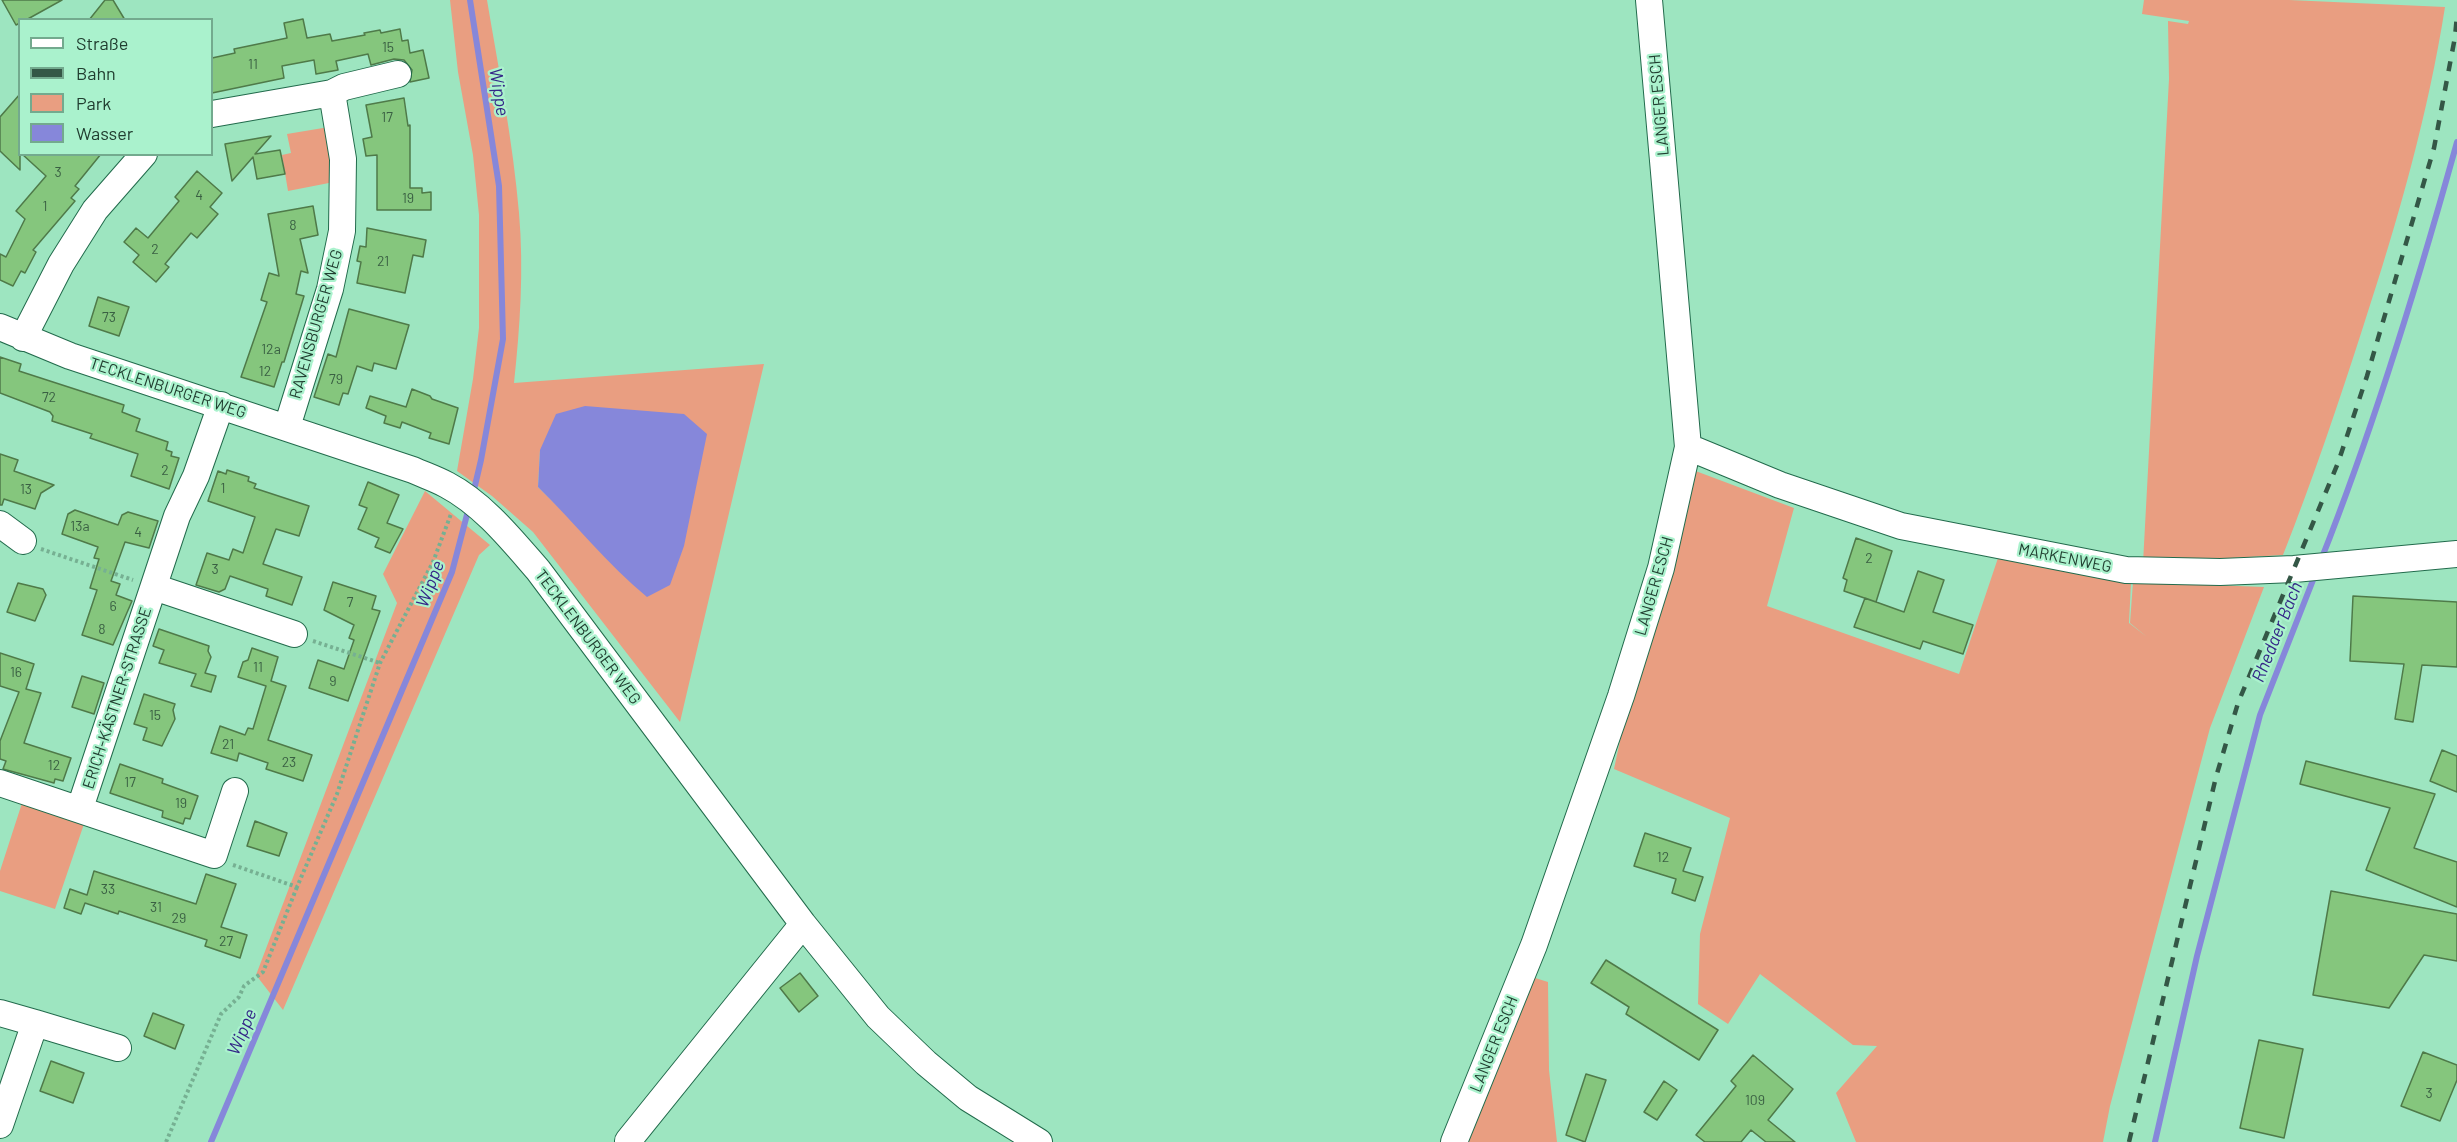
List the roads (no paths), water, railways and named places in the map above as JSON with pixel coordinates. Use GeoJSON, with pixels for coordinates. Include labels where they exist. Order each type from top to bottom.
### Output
{"type":"FeatureCollection","features":[{"type":"Feature","properties":{"kind":"street","name":"LANGER ESCH"},"geometry":{"type":"LineString","coordinates":[[1454,1142],[1534,945],[1621,696],[1661,568],[1688,447],[1649,0]]}},
{"type":"Feature","properties":{"kind":"street"},"geometry":{"type":"LineString","coordinates":[[213,114],[332,93],[344,87],[398,74]]}},
{"type":"Feature","properties":{"kind":"street","name":"RAVENSBURGER WEG"},"geometry":{"type":"LineString","coordinates":[[287,427],[330,289],[342,231],[343,159],[332,93]]}},
{"type":"Feature","properties":{"kind":"street"},"geometry":{"type":"LineString","coordinates":[[23,338],[61,264],[95,210],[142,156]]}},
{"type":"Feature","properties":{"kind":"street","name":"TECKLENBURGER WEG"},"geometry":{"type":"LineString","coordinates":[[0,327],[23,338],[413,470],[497,524],[538,570],[803,924],[878,1017],[926,1063],[968,1098],[1040,1142]]}},
{"type":"Feature","properties":{"kind":"street","name":"ERICH-KÄSTNER-STRASSE"},"geometry":{"type":"LineString","coordinates":[[80,808],[177,516],[196,476],[221,405]]}},
{"type":"Feature","properties":{"kind":"street","name":"MARKENWEG"},"geometry":{"type":"LineString","coordinates":[[1688,447],[1780,485],[1901,526],[2126,570],[2220,572],[2304,568],[2457,555]]}},
{"type":"Feature","properties":{"kind":"street"},"geometry":{"type":"LineString","coordinates":[[0,524],[23,541]]}},
{"type":"Feature","properties":{"kind":"street","name":"ERICH-KÄSTNER-STRASSE"},"geometry":{"type":"LineString","coordinates":[[154,587],[294,634]]}},
{"type":"Feature","properties":{"kind":"street","name":"ERICH-KÄSTNER-STRASSE"},"geometry":{"type":"LineString","coordinates":[[0,783],[80,808],[214,855],[235,791]]}},
{"type":"Feature","properties":{"kind":"street"},"geometry":{"type":"LineString","coordinates":[[628,1141],[803,924]]}},
{"type":"Feature","properties":{"kind":"street"},"geometry":{"type":"LineString","coordinates":[[0,1013],[118,1048]]}},
{"type":"Feature","properties":{"kind":"street"},"geometry":{"type":"LineString","coordinates":[[0,1125],[35,1023]]}},
{"type":"Feature","properties":{"kind":"water"},"geometry":{"type":"Polygon","coordinates":[[[585,406],[684,414],[707,434],[684,546],[670,585],[647,597],[618,571],[538,487],[540,450],[556,414],[585,406]]]}},
{"type":"Feature","properties":{"kind":"waterway","name":"Wippe"},"geometry":{"type":"LineString","coordinates":[[470,0],[499,186],[503,339],[473,494]]}},
{"type":"Feature","properties":{"kind":"waterway","name":"Rhedaer Bach"},"geometry":{"type":"LineString","coordinates":[[2321,560],[2360,457],[2395,353],[2457,142]]}},
{"type":"Feature","properties":{"kind":"waterway","name":"Wippe"},"geometry":{"type":"LineString","coordinates":[[211,1142],[452,572],[469,507]]}},
{"type":"Feature","properties":{"kind":"waterway","name":"Rhedaer Bach"},"geometry":{"type":"LineString","coordinates":[[2155,1142],[2197,956],[2260,715],[2315,575]]}},
{"type":"Feature","properties":{"kind":"railway"},"geometry":{"type":"LineString","coordinates":[[2129,1142],[2216,777],[2238,703],[2338,463],[2367,376],[2434,148],[2457,15]]}}]}
